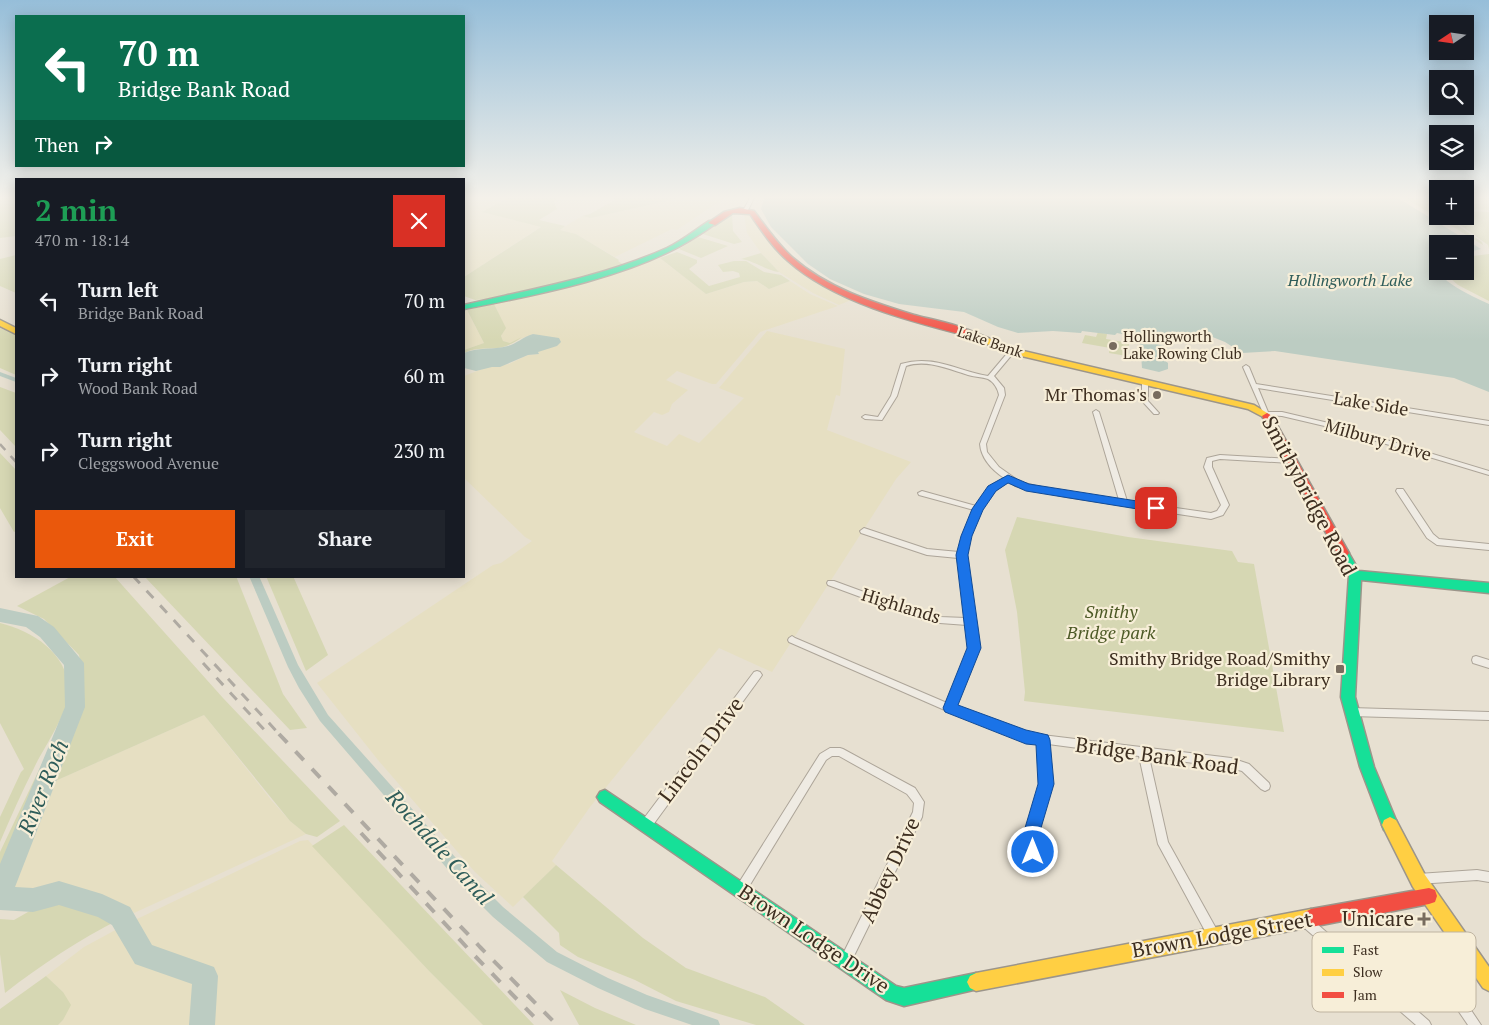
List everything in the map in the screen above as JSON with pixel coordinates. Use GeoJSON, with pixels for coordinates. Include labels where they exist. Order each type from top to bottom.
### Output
{"type":"FeatureCollection","features":[{"type":"Feature","properties":{"kind":"main road"},"geometry":{"type":"LineString","coordinates":[[465,307],[581,280],[638,263],[675,246]]}},
{"type":"Feature","properties":{"kind":"main road","name":"Lake Bank"},"geometry":{"type":"LineString","coordinates":[[778,246],[791,260],[812,276],[860,299],[969,334],[1012,351],[1145,383],[1203,394],[1251,407],[1266,414]]}},
{"type":"Feature","properties":{"kind":"main road"},"geometry":{"type":"LineString","coordinates":[[0,324],[15,331]]}},
{"type":"Feature","properties":{"kind":"main road","name":"Smithybridge Road"},"geometry":{"type":"LineString","coordinates":[[1266,414],[1355,575],[1348,697],[1351,712],[1368,770],[1394,832],[1418,879],[1454,932]]}},
{"type":"Feature","properties":{"kind":"main road"},"geometry":{"type":"LineString","coordinates":[[1355,575],[1489,588]]}},
{"type":"Feature","properties":{"kind":"main road","name":"Brown Lodge Drive"},"geometry":{"type":"LineString","coordinates":[[605,797],[885,990],[904,997],[1046,968]]}},
{"type":"Feature","properties":{"kind":"main road","name":"Brown Lodge Street"},"geometry":{"type":"LineString","coordinates":[[1046,968],[1429,896]]}},
{"type":"Feature","properties":{"kind":"main road","name":"Smithybridge Road"},"geometry":{"type":"LineString","coordinates":[[1476,963],[1489,982]]}},
{"type":"Feature","properties":{"kind":"street"},"geometry":{"type":"LineString","coordinates":[[991,378],[1012,351]]}},
{"type":"Feature","properties":{"kind":"street"},"geometry":{"type":"LineString","coordinates":[[865,417],[880,419],[894,396],[903,364],[908,362],[940,365],[991,378],[1001,388],[1002,395],[983,444],[984,452],[996,469],[1008,478],[1026,488],[1204,516],[1216,515],[1223,511],[1225,505],[1208,467],[1209,460],[1220,457],[1291,461]]}},
{"type":"Feature","properties":{"kind":"street","name":"Smithybridge Road"},"geometry":{"type":"LineString","coordinates":[[1246,367],[1266,414]]}},
{"type":"Feature","properties":{"kind":"street"},"geometry":{"type":"LineString","coordinates":[[1145,383],[1145,401],[1156,413]]}},
{"type":"Feature","properties":{"kind":"street","name":"Lake Side"},"geometry":{"type":"LineString","coordinates":[[1254,385],[1489,423]]}},
{"type":"Feature","properties":{"kind":"street"},"geometry":{"type":"LineString","coordinates":[[1096,412],[1124,503]]}},
{"type":"Feature","properties":{"kind":"street","name":"Milbury Drive"},"geometry":{"type":"LineString","coordinates":[[1266,414],[1282,414],[1335,426],[1489,473]]}},
{"type":"Feature","properties":{"kind":"street"},"geometry":{"type":"LineString","coordinates":[[950,708],[974,648],[962,555],[966,536],[978,509],[992,489],[1008,478]]}},
{"type":"Feature","properties":{"kind":"street"},"geometry":{"type":"LineString","coordinates":[[1400,491],[1430,536],[1437,542],[1489,547]]}},
{"type":"Feature","properties":{"kind":"street"},"geometry":{"type":"LineString","coordinates":[[922,493],[978,509]]}},
{"type":"Feature","properties":{"kind":"street"},"geometry":{"type":"LineString","coordinates":[[864,531],[928,552],[962,555]]}},
{"type":"Feature","properties":{"kind":"street","name":"Highlands"},"geometry":{"type":"LineString","coordinates":[[831,583],[923,617],[972,622]]}},
{"type":"Feature","properties":{"kind":"street","name":"Bridge Bank Road"},"geometry":{"type":"LineString","coordinates":[[792,640],[950,708],[1026,737],[1231,763],[1245,767],[1265,786]]}},
{"type":"Feature","properties":{"kind":"street"},"geometry":{"type":"LineString","coordinates":[[1476,660],[1489,664]]}},
{"type":"Feature","properties":{"kind":"street","name":"Lincoln Drive"},"geometry":{"type":"LineString","coordinates":[[646,825],[757,676]]}},
{"type":"Feature","properties":{"kind":"street"},"geometry":{"type":"LineString","coordinates":[[1351,712],[1489,716]]}},
{"type":"Feature","properties":{"kind":"street"},"geometry":{"type":"LineString","coordinates":[[1033,852],[1030,838],[1046,784],[1043,740]]}},
{"type":"Feature","properties":{"kind":"street","name":"Abbey Drive"},"geometry":{"type":"LineString","coordinates":[[741,889],[823,757],[830,752],[840,752],[911,791],[919,802],[918,813],[845,962]]}},
{"type":"Feature","properties":{"kind":"street"},"geometry":{"type":"LineString","coordinates":[[1143,753],[1164,844],[1214,937]]}},
{"type":"Feature","properties":{"kind":"street"},"geometry":{"type":"LineString","coordinates":[[1418,879],[1489,877]]}},
{"type":"Feature","properties":{"kind":"street"},"geometry":{"type":"LineString","coordinates":[[1304,920],[1318,932]]}},
{"type":"Feature","properties":{"kind":"street"},"geometry":{"type":"LineString","coordinates":[[1409,1012],[1424,1025]]}},
{"type":"Feature","properties":{"kind":"street"},"geometry":{"type":"LineString","coordinates":[[1466,1012],[1475,1025]]}},
{"type":"Feature","properties":{"kind":"shaded area"},"geometry":{"type":"Polygon","coordinates":[[[465,246],[512,246],[465,276],[465,246]]]}},
{"type":"Feature","properties":{"kind":"shaded area"},"geometry":{"type":"Polygon","coordinates":[[[596,246],[638,246],[615,257],[596,246]]]}},
{"type":"Feature","properties":{"kind":"shaded area"},"geometry":{"type":"Polygon","coordinates":[[[756,246],[775,246],[803,273],[851,300],[839,305],[813,293],[779,272],[756,246]]]}},
{"type":"Feature","properties":{"kind":"shaded area"},"geometry":{"type":"Polygon","coordinates":[[[660,258],[706,294],[744,282],[757,281],[769,289],[790,281],[810,294],[838,306],[760,332],[716,384],[677,371],[666,380],[688,390],[672,404],[669,412],[662,415],[654,412],[634,432],[667,446],[679,434],[699,443],[744,398],[719,388],[767,331],[845,349],[840,396],[836,395],[827,430],[911,462],[896,479],[772,672],[719,648],[590,807],[552,861],[556,865],[513,907],[475,872],[378,760],[317,683],[532,541],[525,537],[465,479],[465,376],[485,368],[509,364],[528,355],[539,354],[538,352],[543,349],[557,346],[533,334],[510,343],[503,341],[501,336],[505,328],[494,304],[595,280],[660,258]]]}},
{"type":"Feature","properties":{"kind":"shaded area"},"geometry":{"type":"Polygon","coordinates":[[[467,310],[484,343],[465,350],[465,311],[467,310]]]}},
{"type":"Feature","properties":{"kind":"shaded area"},"geometry":{"type":"Polygon","coordinates":[[[204,715],[272,801],[290,821],[306,834],[134,913],[127,906],[67,884],[25,889],[13,888],[53,782],[204,715]]]}},
{"type":"Feature","properties":{"kind":"shaded area"},"geometry":{"type":"Polygon","coordinates":[[[308,840],[429,971],[483,1025],[208,1025],[213,974],[202,967],[150,950],[135,920],[300,841],[308,840]]]}},
{"type":"Feature","properties":{"kind":"shaded area"},"geometry":{"type":"Polygon","coordinates":[[[121,927],[141,958],[195,982],[200,991],[196,1025],[58,1025],[63,1020],[63,992],[46,976],[84,947],[121,927]]]}},
{"type":"Feature","properties":{"kind":"green space"},"geometry":{"type":"Polygon","coordinates":[[[512,246],[596,246],[624,265],[576,279],[475,300],[465,296],[465,276],[512,246]]]}},
{"type":"Feature","properties":{"kind":"green space"},"geometry":{"type":"Polygon","coordinates":[[[684,246],[728,246],[701,258],[679,249],[684,246]]]}},
{"type":"Feature","properties":{"kind":"green space"},"geometry":{"type":"Polygon","coordinates":[[[677,252],[697,260],[697,263],[689,269],[709,286],[740,277],[739,273],[733,271],[723,272],[718,265],[734,261],[746,261],[764,272],[781,275],[790,281],[769,289],[757,281],[744,282],[706,294],[660,258],[677,252]]]}},
{"type":"Feature","properties":{"kind":"green space"},"geometry":{"type":"Polygon","coordinates":[[[761,253],[779,272],[741,259],[761,253]]]}},
{"type":"Feature","properties":{"kind":"green space"},"geometry":{"type":"Polygon","coordinates":[[[1489,254],[1489,301],[1458,285],[1452,280],[1474,280],[1474,256],[1489,254]]]}},
{"type":"Feature","properties":{"kind":"green space"},"geometry":{"type":"Polygon","coordinates":[[[15,255],[15,293],[0,286],[0,259],[15,255]]]}},
{"type":"Feature","properties":{"kind":"green space"},"geometry":{"type":"Polygon","coordinates":[[[494,304],[506,328],[501,336],[503,341],[510,343],[522,337],[513,343],[499,348],[479,349],[465,353],[465,350],[484,343],[467,310],[494,304]]]}},
{"type":"Feature","properties":{"kind":"green space"},"geometry":{"type":"Polygon","coordinates":[[[0,328],[15,335],[15,375],[0,368],[0,328]]]}},
{"type":"Feature","properties":{"kind":"green space","name":"Hollingworth Lake Rowing Club"},"geometry":{"type":"Polygon","coordinates":[[[1098,332],[1107,334],[1106,339],[1129,343],[1127,356],[1109,353],[1110,348],[1082,343],[1085,335],[1096,337],[1098,332]]]}},
{"type":"Feature","properties":{"kind":"green space"},"geometry":{"type":"Polygon","coordinates":[[[0,387],[15,393],[15,446],[0,430],[0,387]]]}},
{"type":"Feature","properties":{"kind":"green space"},"geometry":{"type":"Polygon","coordinates":[[[0,453],[15,469],[15,532],[0,508],[0,453]]]}},
{"type":"Feature","properties":{"kind":"green space","name":"Smithy Bridge park"},"geometry":{"type":"Polygon","coordinates":[[[1017,517],[1128,537],[1232,551],[1238,562],[1254,564],[1284,732],[1024,701],[1025,692],[1017,612],[1005,550],[1017,517]]]}},
{"type":"Feature","properties":{"kind":"green space"},"geometry":{"type":"Polygon","coordinates":[[[68,578],[116,578],[223,698],[340,821],[317,837],[306,834],[290,821],[204,715],[53,782],[82,713],[84,685],[79,655],[44,619],[17,606],[68,578]]]}},
{"type":"Feature","properties":{"kind":"green space"},"geometry":{"type":"Polygon","coordinates":[[[146,578],[237,578],[283,694],[307,728],[290,730],[146,578]]]}},
{"type":"Feature","properties":{"kind":"green space"},"geometry":{"type":"Polygon","coordinates":[[[267,578],[294,578],[328,655],[306,671],[267,578]]]}},
{"type":"Feature","properties":{"kind":"green space"},"geometry":{"type":"Polygon","coordinates":[[[0,623],[36,638],[46,646],[62,665],[67,677],[69,690],[61,718],[30,775],[0,842],[0,817],[24,769],[0,723],[0,623]]]}},
{"type":"Feature","properties":{"kind":"green space"},"geometry":{"type":"Polygon","coordinates":[[[72,692],[69,711],[8,857],[0,886],[0,852],[65,715],[72,692]]]}},
{"type":"Feature","properties":{"kind":"green space"},"geometry":{"type":"Polygon","coordinates":[[[344,825],[534,1025],[483,1025],[429,971],[312,846],[344,825]]]}},
{"type":"Feature","properties":{"kind":"green space"},"geometry":{"type":"Polygon","coordinates":[[[556,865],[643,938],[686,968],[765,997],[805,1025],[756,1025],[676,1001],[635,980],[578,957],[560,945],[559,933],[523,897],[556,865]]]}},
{"type":"Feature","properties":{"kind":"green space"},"geometry":{"type":"Polygon","coordinates":[[[61,898],[91,906],[120,919],[61,953],[5,993],[0,954],[0,919],[14,920],[35,908],[61,898]]]}},
{"type":"Feature","properties":{"kind":"green space"},"geometry":{"type":"Polygon","coordinates":[[[46,976],[63,992],[71,1005],[63,1020],[58,1025],[0,1025],[0,1009],[46,976]]]}},
{"type":"Feature","properties":{"kind":"green space"},"geometry":{"type":"Polygon","coordinates":[[[560,990],[595,1008],[636,1025],[579,1025],[560,990]]]}},
{"type":"Feature","properties":{"kind":"water","name":"Hollingworth Lake"},"geometry":{"type":"Polygon","coordinates":[[[790,246],[1429,246],[1429,280],[1447,280],[1464,292],[1489,304],[1489,392],[1454,378],[1275,351],[1242,353],[1225,342],[1210,336],[1152,339],[1151,342],[1163,346],[1165,353],[1163,359],[1168,363],[1168,369],[1159,372],[1142,368],[1140,341],[1137,337],[1117,333],[1115,335],[1082,331],[1081,333],[1053,331],[1018,333],[998,327],[964,312],[899,304],[864,294],[830,279],[808,264],[790,246]]]}},
{"type":"Feature","properties":{"kind":"water","name":"Hollingworth Lake"},"geometry":{"type":"Polygon","coordinates":[[[1474,246],[1476,246],[1481,249],[1474,251],[1474,246]]]}},
{"type":"Feature","properties":{"kind":"water"},"geometry":{"type":"Polygon","coordinates":[[[533,334],[559,338],[561,342],[557,346],[538,352],[539,354],[528,355],[500,367],[476,371],[465,368],[465,353],[508,346],[533,334]]]}},
{"type":"Feature","properties":{"kind":"waterway","name":"Rochdale Canal"},"geometry":{"type":"LineString","coordinates":[[0,374],[15,380]]}},
{"type":"Feature","properties":{"kind":"waterway","name":"Rochdale Canal"},"geometry":{"type":"LineString","coordinates":[[255,578],[294,667],[324,718],[468,882],[498,912],[552,957],[645,1002],[713,1025]]}},
{"type":"Feature","properties":{"kind":"waterway","name":"River Roch"},"geometry":{"type":"LineString","coordinates":[[0,615],[31,621],[47,632],[74,663],[75,707],[6,878],[2,890],[3,899],[33,900],[59,893],[102,906],[121,916],[144,955],[205,976],[202,1025]]}},
{"type":"Feature","properties":{"kind":"railway"},"geometry":{"type":"LineString","coordinates":[[0,444],[15,461]]}},
{"type":"Feature","properties":{"kind":"railway"},"geometry":{"type":"LineString","coordinates":[[135,578],[280,735]]}},
{"type":"Feature","properties":{"kind":"railway"},"geometry":{"type":"LineString","coordinates":[[203,663],[269,735]]}},
{"type":"Feature","properties":{"kind":"railway"},"geometry":{"type":"LineString","coordinates":[[279,734],[480,947],[557,1025]]}},
{"type":"Feature","properties":{"kind":"railway"},"geometry":{"type":"LineString","coordinates":[[361,833],[473,954],[542,1025]]}},
{"type":"Feature","properties":{"kind":"traffic: fast"},"geometry":{"type":"LineString","coordinates":[[465,307],[594,276],[645,259],[675,246]]}},
{"type":"Feature","properties":{"kind":"traffic: fast"},"geometry":{"type":"LineString","coordinates":[[1343,553],[1355,575],[1348,697],[1367,767],[1390,825]]}},
{"type":"Feature","properties":{"kind":"traffic: fast"},"geometry":{"type":"LineString","coordinates":[[1355,575],[1489,588]]}},
{"type":"Feature","properties":{"kind":"traffic: fast"},"geometry":{"type":"LineString","coordinates":[[605,797],[892,994],[904,997],[976,982]]}},
{"type":"Feature","properties":{"kind":"traffic: slow"},"geometry":{"type":"LineString","coordinates":[[0,323],[15,330]]}},
{"type":"Feature","properties":{"kind":"traffic: slow"},"geometry":{"type":"LineString","coordinates":[[968,333],[1012,351],[1251,407],[1267,416]]}},
{"type":"Feature","properties":{"kind":"traffic: slow"},"geometry":{"type":"LineString","coordinates":[[1390,825],[1419,881],[1454,932]]}},
{"type":"Feature","properties":{"kind":"traffic: slow"},"geometry":{"type":"LineString","coordinates":[[976,982],[1311,918]]}},
{"type":"Feature","properties":{"kind":"traffic: slow"},"geometry":{"type":"LineString","coordinates":[[1476,963],[1489,982]]}},
{"type":"Feature","properties":{"kind":"traffic: jam"},"geometry":{"type":"LineString","coordinates":[[778,246],[808,274],[851,296],[899,313],[968,333]]}},
{"type":"Feature","properties":{"kind":"traffic: jam"},"geometry":{"type":"LineString","coordinates":[[1267,416],[1343,553]]}},
{"type":"Feature","properties":{"kind":"traffic: jam"},"geometry":{"type":"LineString","coordinates":[[1311,918],[1429,896]]}},
{"type":"Feature","properties":{"kind":"place","name":"Hollingworth Lake Rowing Club"},"geometry":{"type":"Point","coordinates":[1113,346]}},
{"type":"Feature","properties":{"kind":"place","name":"Mr Thomas's"},"geometry":{"type":"Point","coordinates":[1157,395]}},
{"type":"Feature","properties":{"kind":"place","name":"Smithy Bridge Road/Smithy Bridge Library"},"geometry":{"type":"Point","coordinates":[1340,669]}},
{"type":"Feature","properties":{"kind":"place","name":"Unicare"},"geometry":{"type":"Point","coordinates":[1424,919]}},
{"type":"Feature","properties":{"kind":"route"},"geometry":{"type":"LineString","coordinates":[[1033,852],[1030,838],[1046,784],[1043,740],[1004,730],[950,708],[974,648],[962,555],[966,536],[978,509],[992,489],[1008,478],[1026,488],[1156,508]]}}]}
